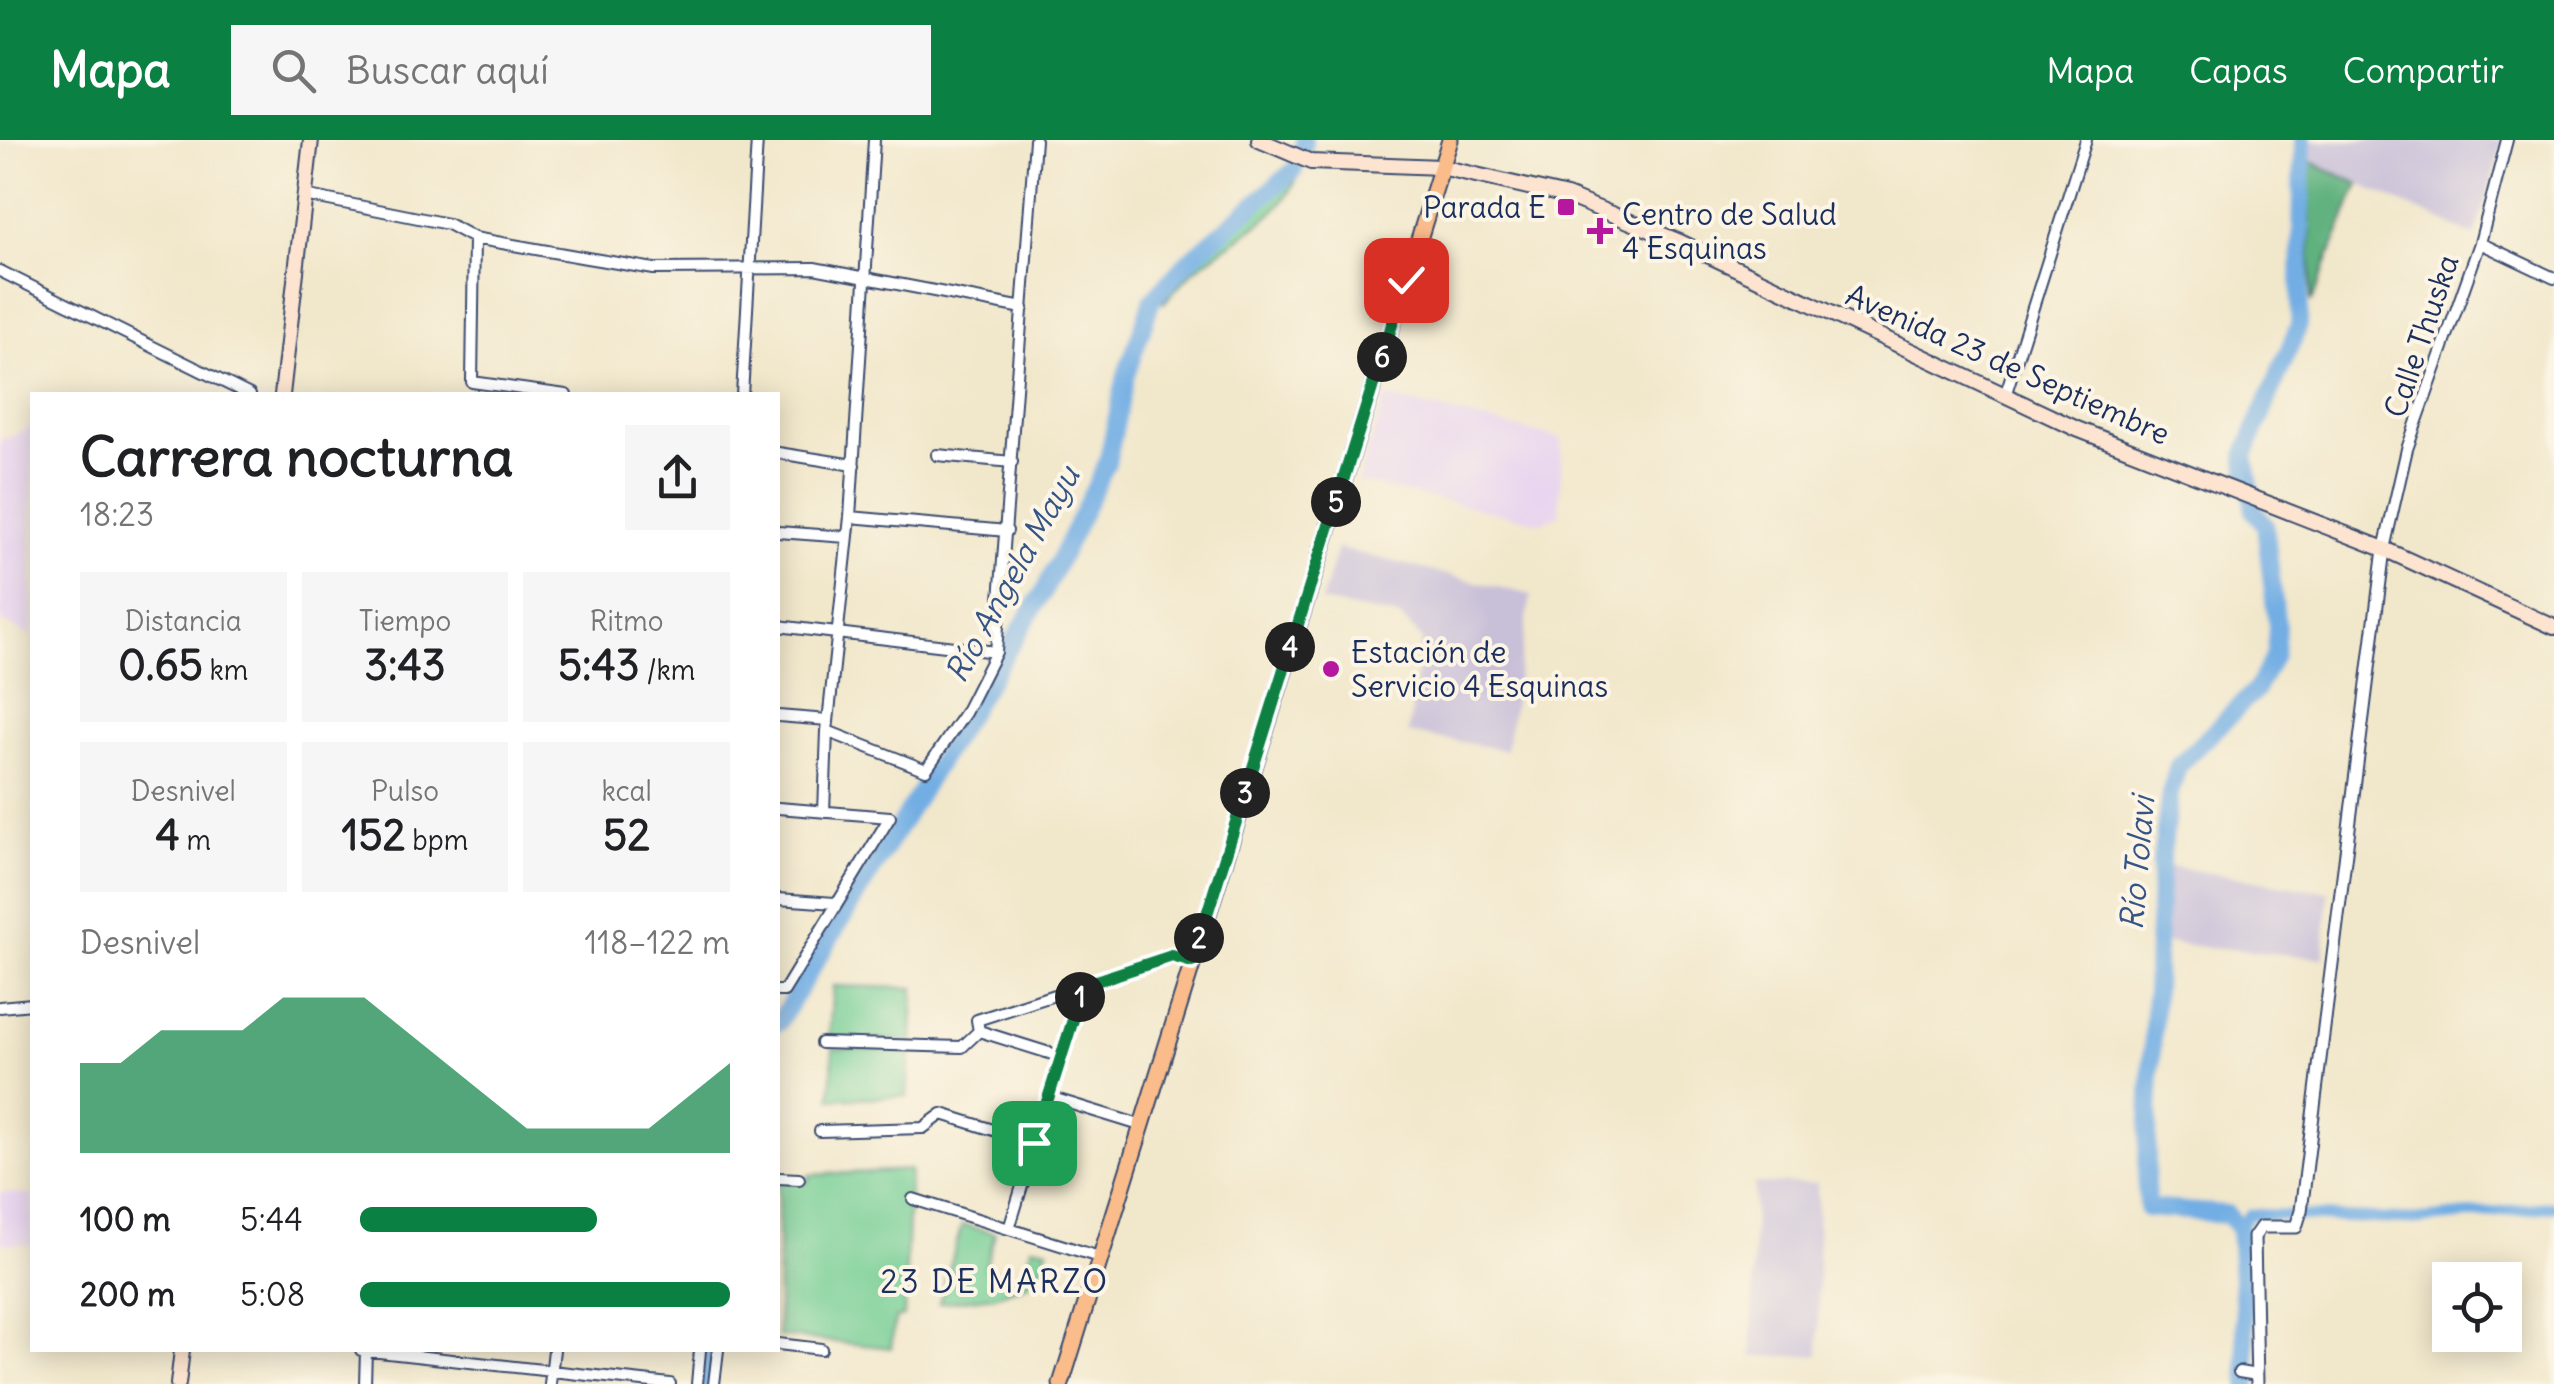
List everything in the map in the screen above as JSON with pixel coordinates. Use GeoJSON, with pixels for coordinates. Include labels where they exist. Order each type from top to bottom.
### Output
{"type":"FeatureCollection","features":[{"type":"Feature","properties":{"kind":"main road"},"geometry":{"type":"LineString","coordinates":[[282,392],[310,140]]}},
{"type":"Feature","properties":{"kind":"main road","name":"Avenida 23 de Septiembre"},"geometry":{"type":"LineString","coordinates":[[1259,140],[1311,162],[1442,166],[1567,196],[1666,236],[2150,460],[2384,549],[2554,627]]}},
{"type":"Feature","properties":{"kind":"main road"},"geometry":{"type":"LineString","coordinates":[[1061,1384],[1450,140]]}},
{"type":"Feature","properties":{"kind":"main road"},"geometry":{"type":"LineString","coordinates":[[178,1384],[182,1352]]}},
{"type":"Feature","properties":{"kind":"street"},"geometry":{"type":"LineString","coordinates":[[742,392],[757,140]]}},
{"type":"Feature","properties":{"kind":"street"},"geometry":{"type":"LineString","coordinates":[[824,812],[828,726],[854,465],[874,140]]}},
{"type":"Feature","properties":{"kind":"street"},"geometry":{"type":"LineString","coordinates":[[780,716],[828,726],[926,770],[966,713],[996,652],[1035,140]]}},
{"type":"Feature","properties":{"kind":"street"},"geometry":{"type":"LineString","coordinates":[[2005,396],[2086,140]]}},
{"type":"Feature","properties":{"kind":"street","name":"Calle Thuska"},"geometry":{"type":"LineString","coordinates":[[2384,549],[2408,449],[2480,243],[2507,140]]}},
{"type":"Feature","properties":{"kind":"street"},"geometry":{"type":"LineString","coordinates":[[304,195],[448,224],[474,238],[654,269],[814,268],[866,274],[1023,308]]}},
{"type":"Feature","properties":{"kind":"street"},"geometry":{"type":"LineString","coordinates":[[474,238],[472,382],[544,392]]}},
{"type":"Feature","properties":{"kind":"street"},"geometry":{"type":"LineString","coordinates":[[2480,243],[2554,278]]}},
{"type":"Feature","properties":{"kind":"street"},"geometry":{"type":"LineString","coordinates":[[0,271],[244,392]]}},
{"type":"Feature","properties":{"kind":"street"},"geometry":{"type":"LineString","coordinates":[[780,453],[854,465]]}},
{"type":"Feature","properties":{"kind":"street"},"geometry":{"type":"LineString","coordinates":[[937,455],[1012,462]]}},
{"type":"Feature","properties":{"kind":"street"},"geometry":{"type":"LineString","coordinates":[[850,517],[1006,531]]}},
{"type":"Feature","properties":{"kind":"street"},"geometry":{"type":"LineString","coordinates":[[780,532],[847,537]]}},
{"type":"Feature","properties":{"kind":"street"},"geometry":{"type":"LineString","coordinates":[[2251,1376],[2254,1237],[2261,1227],[2296,1227],[2300,1216],[2384,549]]}},
{"type":"Feature","properties":{"kind":"street"},"geometry":{"type":"LineString","coordinates":[[780,626],[839,630],[996,652]]}},
{"type":"Feature","properties":{"kind":"street"},"geometry":{"type":"LineString","coordinates":[[780,808],[890,817],[784,991],[780,991]]}},
{"type":"Feature","properties":{"kind":"street"},"geometry":{"type":"LineString","coordinates":[[780,899],[835,904]]}},
{"type":"Feature","properties":{"kind":"street"},"geometry":{"type":"LineString","coordinates":[[979,1031],[978,1020],[1043,1002],[1172,956],[1192,962]]}},
{"type":"Feature","properties":{"kind":"street"},"geometry":{"type":"LineString","coordinates":[[1008,1228],[1084,985]]}},
{"type":"Feature","properties":{"kind":"street"},"geometry":{"type":"LineString","coordinates":[[0,1007],[30,1004]]}},
{"type":"Feature","properties":{"kind":"street"},"geometry":{"type":"LineString","coordinates":[[821,1043],[962,1048],[979,1031]]}},
{"type":"Feature","properties":{"kind":"street"},"geometry":{"type":"LineString","coordinates":[[979,1031],[1062,1057]]}},
{"type":"Feature","properties":{"kind":"street"},"geometry":{"type":"LineString","coordinates":[[1049,1097],[1140,1125]]}},
{"type":"Feature","properties":{"kind":"street"},"geometry":{"type":"LineString","coordinates":[[820,1132],[924,1128],[942,1114],[1034,1143]]}},
{"type":"Feature","properties":{"kind":"street"},"geometry":{"type":"LineString","coordinates":[[780,1178],[799,1179]]}},
{"type":"Feature","properties":{"kind":"street"},"geometry":{"type":"LineString","coordinates":[[913,1198],[1099,1257]]}},
{"type":"Feature","properties":{"kind":"street"},"geometry":{"type":"LineString","coordinates":[[780,1344],[821,1349]]}},
{"type":"Feature","properties":{"kind":"street"},"geometry":{"type":"LineString","coordinates":[[365,1352],[365,1384]]}},
{"type":"Feature","properties":{"kind":"street"},"geometry":{"type":"LineString","coordinates":[[383,1352],[670,1384]]}},
{"type":"Feature","properties":{"kind":"street"},"geometry":{"type":"LineString","coordinates":[[550,1384],[554,1352]]}},
{"type":"Feature","properties":{"kind":"street"},"geometry":{"type":"LineString","coordinates":[[697,1384],[700,1352]]}},
{"type":"Feature","properties":{"kind":"street"},"geometry":{"type":"LineString","coordinates":[[714,1384],[718,1352]]}},
{"type":"Feature","properties":{"kind":"shaded area"},"geometry":{"type":"Polygon","coordinates":[[[2311,140],[2503,140],[2475,236],[2309,161],[2311,140]]]}},
{"type":"Feature","properties":{"kind":"shaded area"},"geometry":{"type":"Polygon","coordinates":[[[1386,397],[1562,439],[1559,515],[1540,522],[1358,482],[1386,397]]]}},
{"type":"Feature","properties":{"kind":"shaded area"},"geometry":{"type":"Polygon","coordinates":[[[30,427],[30,635],[0,621],[0,437],[6,439],[30,427]]]}},
{"type":"Feature","properties":{"kind":"shaded area"},"geometry":{"type":"Polygon","coordinates":[[[1337,548],[1531,595],[1506,750],[1408,733],[1422,639],[1400,617],[1321,602],[1337,548]]]}},
{"type":"Feature","properties":{"kind":"shaded area"},"geometry":{"type":"Polygon","coordinates":[[[2167,866],[2329,892],[2323,958],[2165,943],[2167,866]]]}},
{"type":"Feature","properties":{"kind":"shaded area"},"geometry":{"type":"Polygon","coordinates":[[[1817,1183],[1819,1355],[1752,1357],[1754,1184],[1817,1183]]]}},
{"type":"Feature","properties":{"kind":"shaded area"},"geometry":{"type":"Polygon","coordinates":[[[0,1192],[30,1195],[30,1245],[0,1243],[0,1192]]]}},
{"type":"Feature","properties":{"kind":"green space"},"geometry":{"type":"Polygon","coordinates":[[[2309,161],[2359,184],[2311,303],[2309,161]]]}},
{"type":"Feature","properties":{"kind":"green space"},"geometry":{"type":"Polygon","coordinates":[[[1300,170],[1270,215],[1195,270],[1163,304],[1171,288],[1203,253],[1300,170]]]}},
{"type":"Feature","properties":{"kind":"green space"},"geometry":{"type":"Polygon","coordinates":[[[833,986],[914,988],[912,1041],[829,1038],[833,986]]]}},
{"type":"Feature","properties":{"kind":"green space"},"geometry":{"type":"Polygon","coordinates":[[[833,1048],[910,1051],[907,1096],[831,1099],[833,1048]]]}},
{"type":"Feature","properties":{"kind":"green space"},"geometry":{"type":"Polygon","coordinates":[[[910,1170],[904,1316],[895,1319],[891,1348],[780,1336],[780,1180],[808,1182],[809,1175],[910,1170]]]}},
{"type":"Feature","properties":{"kind":"green space"},"geometry":{"type":"Polygon","coordinates":[[[962,1225],[995,1233],[985,1268],[1021,1279],[1032,1246],[1048,1249],[1038,1280],[995,1296],[939,1303],[962,1225]]]}},
{"type":"Feature","properties":{"kind":"waterway","name":"Río Angela Mayu"},"geometry":{"type":"LineString","coordinates":[[1303,153],[1304,140]]}},
{"type":"Feature","properties":{"kind":"waterway","name":"Río Tolavi"},"geometry":{"type":"LineString","coordinates":[[2248,1384],[2239,1227],[2227,1214],[2147,1208],[2146,1181],[2161,861],[2170,794],[2178,766],[2256,690],[2275,654],[2277,627],[2265,525],[2254,511],[2245,455],[2299,325],[2303,140]]}},
{"type":"Feature","properties":{"kind":"waterway","name":"Río Angela Mayu"},"geometry":{"type":"LineString","coordinates":[[780,1020],[1044,591],[1107,463],[1126,375],[1152,300],[1187,262],[1294,170]]}},
{"type":"Feature","properties":{"kind":"waterway"},"geometry":{"type":"LineString","coordinates":[[2239,1227],[2250,1214],[2415,1220],[2554,1206]]}},
{"type":"Feature","properties":{"kind":"waterway","name":"Río Angela Mayu"},"geometry":{"type":"LineString","coordinates":[[705,1384],[709,1352]]}},
{"type":"Feature","properties":{"kind":"place","name":"Parada E"},"geometry":{"type":"Point","coordinates":[1566,207]}},
{"type":"Feature","properties":{"kind":"place","name":"Centro de Salud 4 Esquinas"},"geometry":{"type":"Point","coordinates":[1600,231]}},
{"type":"Feature","properties":{"kind":"place","name":"Estación de Servicio 4 Esquinas"},"geometry":{"type":"Point","coordinates":[1331,669]}},
{"type":"Feature","properties":{"kind":"district","name":"23 DE MARZO"},"geometry":{"type":"Point","coordinates":[995,1281]}},
{"type":"Feature","properties":{"kind":"route"},"geometry":{"type":"LineString","coordinates":[[1034,1143],[1084,985],[1172,956],[1192,962],[1406,280]]}}]}
